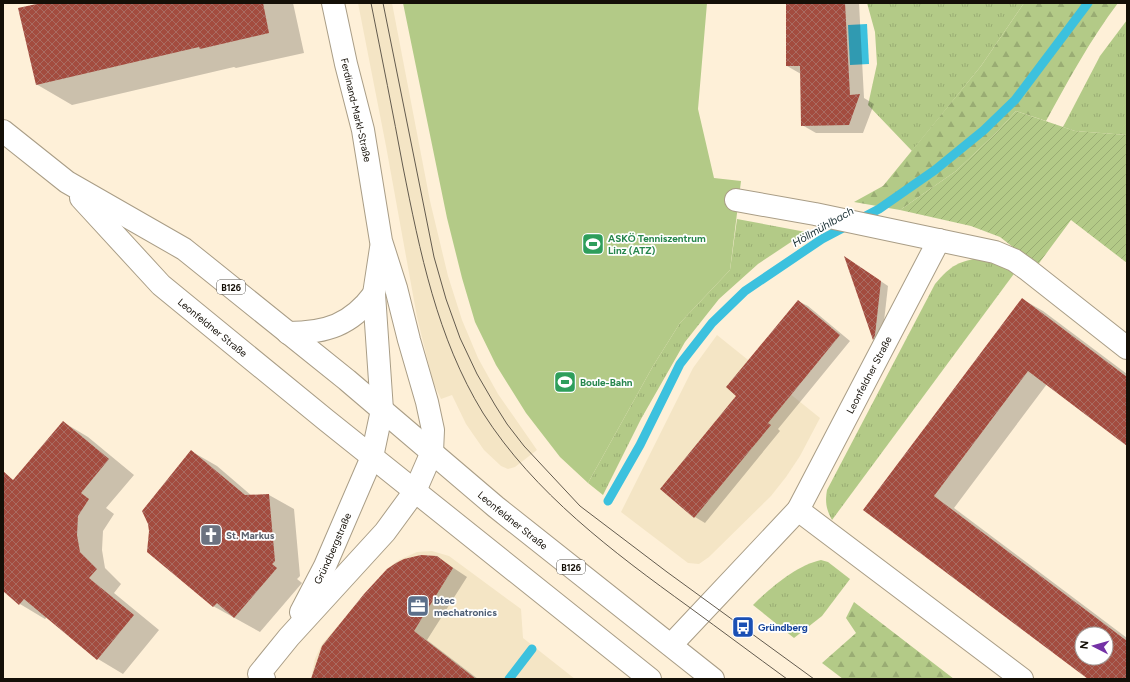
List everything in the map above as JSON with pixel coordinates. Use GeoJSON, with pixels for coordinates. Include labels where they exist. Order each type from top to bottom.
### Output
{"type":"FeatureCollection","features":[{"type":"Feature","properties":{"kind":"street","name":"Ferdinand-Markl-Straße"},"geometry":{"type":"LineString","coordinates":[[333,3],[346,64],[363,130],[382,241],[427,402],[433,430],[432,452]]}},
{"type":"Feature","properties":{"kind":"street","name":"Leonfeldner Straße"},"geometry":{"type":"LineString","coordinates":[[3,131],[67,182],[184,249],[347,380],[496,507],[713,679]]}},
{"type":"Feature","properties":{"kind":"street","name":"Leonfeldner Straße"},"geometry":{"type":"LineString","coordinates":[[67,182],[161,285],[372,457],[650,679]]}},
{"type":"Feature","properties":{"kind":"street"},"geometry":{"type":"LineString","coordinates":[[736,200],[815,214],[996,252],[1014,260],[1127,348]]}},
{"type":"Feature","properties":{"kind":"street","name":"Leonfeldner Straße"},"geometry":{"type":"LineString","coordinates":[[671,646],[798,510],[939,240]]}},
{"type":"Feature","properties":{"kind":"street","name":"Ferdinand-Markl-Straße"},"geometry":{"type":"LineString","coordinates":[[382,241],[374,294],[382,410]]}},
{"type":"Feature","properties":{"kind":"street"},"geometry":{"type":"LineString","coordinates":[[288,333],[309,333],[328,329],[357,313],[374,294]]}},
{"type":"Feature","properties":{"kind":"street"},"geometry":{"type":"LineString","coordinates":[[372,457],[382,410]]}},
{"type":"Feature","properties":{"kind":"street"},"geometry":{"type":"LineString","coordinates":[[415,491],[432,452]]}},
{"type":"Feature","properties":{"kind":"street","name":"Gründbergstraße"},"geometry":{"type":"LineString","coordinates":[[289,637],[325,566],[372,457]]}},
{"type":"Feature","properties":{"kind":"street","name":"Gründbergstraße"},"geometry":{"type":"LineString","coordinates":[[259,677],[289,637],[385,532],[415,491]]}},
{"type":"Feature","properties":{"kind":"street"},"geometry":{"type":"LineString","coordinates":[[798,510],[1022,679]]}},
{"type":"Feature","properties":{"kind":"shaded area"},"geometry":{"type":"Polygon","coordinates":[[[358,3],[392,3],[430,201],[448,276],[462,320],[478,358],[498,394],[537,450],[515,467],[508,469],[501,466],[484,450],[466,424],[452,395],[441,399],[433,382],[417,317],[358,3]]]}},
{"type":"Feature","properties":{"kind":"shaded area"},"geometry":{"type":"Polygon","coordinates":[[[717,335],[820,418],[800,456],[771,496],[709,557],[699,564],[688,563],[621,512],[693,368],[717,335]]]}},
{"type":"Feature","properties":{"kind":"shaded area"},"geometry":{"type":"Polygon","coordinates":[[[432,551],[449,556],[521,609],[523,638],[575,679],[311,679],[315,659],[322,644],[388,568],[399,560],[417,552],[432,551]]]}},
{"type":"Feature","properties":{"kind":"green space","name":"ASKÖ Tenniszentrum Linz (ATZ)"},"geometry":{"type":"Polygon","coordinates":[[[403,3],[707,3],[698,109],[714,178],[741,181],[730,270],[680,323],[653,366],[588,483],[560,457],[526,413],[496,365],[475,322],[447,218],[403,3]]]}},
{"type":"Feature","properties":{"kind":"green space"},"geometry":{"type":"Polygon","coordinates":[[[867,3],[1024,3],[981,66],[912,151],[868,105],[877,64],[875,32],[867,3]]]}},
{"type":"Feature","properties":{"kind":"green space"},"geometry":{"type":"Polygon","coordinates":[[[1024,3],[1118,3],[1089,46],[1046,121],[1016,111],[996,133],[956,171],[900,210],[854,202],[883,186],[981,66],[1024,3]]]}},
{"type":"Feature","properties":{"kind":"green space"},"geometry":{"type":"Polygon","coordinates":[[[1127,20],[1127,135],[1075,131],[1063,127],[1100,56],[1127,20]]]}},
{"type":"Feature","properties":{"kind":"green space"},"geometry":{"type":"Polygon","coordinates":[[[1016,111],[1075,131],[1127,135],[1127,263],[1071,220],[1037,266],[1000,237],[971,226],[900,210],[956,171],[996,133],[1016,111]]]}},
{"type":"Feature","properties":{"kind":"green space"},"geometry":{"type":"Polygon","coordinates":[[[737,219],[806,232],[758,264],[719,299],[685,342],[641,419],[603,495],[588,483],[653,366],[680,323],[730,270],[737,219]]]}},
{"type":"Feature","properties":{"kind":"green space"},"geometry":{"type":"Polygon","coordinates":[[[983,257],[1016,271],[832,520],[826,505],[827,490],[935,284],[946,272],[961,262],[983,257]]]}},
{"type":"Feature","properties":{"kind":"green space"},"geometry":{"type":"Polygon","coordinates":[[[821,560],[828,562],[850,579],[822,616],[794,638],[753,605],[793,572],[821,560]]]}},
{"type":"Feature","properties":{"kind":"green space"},"geometry":{"type":"Polygon","coordinates":[[[854,602],[954,679],[843,679],[822,663],[856,633],[846,618],[854,602]]]}},
{"type":"Feature","properties":{"kind":"water"},"geometry":{"type":"Polygon","coordinates":[[[867,24],[869,64],[850,65],[848,25],[867,24]]]}},
{"type":"Feature","properties":{"kind":"building"},"geometry":{"type":"Polygon","coordinates":[[[41,3],[263,3],[269,33],[200,49],[199,47],[36,85],[18,8],[41,3]]]}},
{"type":"Feature","properties":{"kind":"building"},"geometry":{"type":"Polygon","coordinates":[[[786,3],[845,3],[850,95],[860,94],[849,125],[801,126],[800,66],[786,66],[786,3]]]}},
{"type":"Feature","properties":{"kind":"building"},"geometry":{"type":"Polygon","coordinates":[[[844,256],[881,281],[875,335],[873,340],[844,256]]]}},
{"type":"Feature","properties":{"kind":"building"},"geometry":{"type":"Polygon","coordinates":[[[1022,298],[1127,377],[1127,446],[1028,371],[934,496],[1107,626],[1074,626],[1074,666],[1114,666],[1114,631],[1127,641],[1127,679],[1088,679],[863,510],[1022,298]]]}},
{"type":"Feature","properties":{"kind":"building"},"geometry":{"type":"Polygon","coordinates":[[[798,300],[840,335],[768,423],[771,425],[694,518],[660,489],[736,396],[726,387],[798,300]]]}},
{"type":"Feature","properties":{"kind":"building"},"geometry":{"type":"Polygon","coordinates":[[[63,421],[109,459],[81,493],[89,499],[78,516],[77,535],[80,552],[97,569],[89,578],[134,615],[97,660],[24,599],[19,605],[3,591],[3,471],[13,480],[63,421]]]}},
{"type":"Feature","properties":{"kind":"building","name":"St. Markus"},"geometry":{"type":"Polygon","coordinates":[[[191,450],[245,495],[269,494],[275,561],[272,564],[277,568],[234,618],[217,603],[213,607],[147,552],[149,531],[148,524],[142,511],[191,450]]]}},
{"type":"Feature","properties":{"kind":"building"},"geometry":{"type":"Polygon","coordinates":[[[421,555],[437,556],[453,568],[414,631],[476,679],[311,679],[322,646],[364,594],[387,569],[404,559],[421,555]]]}},
{"type":"Feature","properties":{"kind":"waterway","name":"Höllmühlbach"},"geometry":{"type":"LineString","coordinates":[[608,501],[640,445],[680,364],[712,323],[745,291],[822,239],[879,209],[935,170],[984,130],[1015,100],[1088,3]]}},
{"type":"Feature","properties":{"kind":"waterway","name":"Höllmühlbach"},"geometry":{"type":"LineString","coordinates":[[509,679],[532,649]]}},
{"type":"Feature","properties":{"kind":"tram line"},"geometry":{"type":"LineString","coordinates":[[371,3],[409,199],[432,294],[453,355],[483,413],[503,442],[526,469],[551,495],[604,543],[787,679]]}},
{"type":"Feature","properties":{"kind":"tram line"},"geometry":{"type":"LineString","coordinates":[[383,3],[434,257],[446,299],[460,338],[477,374],[507,424],[524,446],[580,506],[667,572],[814,679]]}},
{"type":"Feature","properties":{"kind":"place","name":"ASKÖ Tenniszentrum Linz (ATZ)"},"geometry":{"type":"Point","coordinates":[593,244]}},
{"type":"Feature","properties":{"kind":"place","name":"Boule-Bahn"},"geometry":{"type":"Point","coordinates":[565,382]}},
{"type":"Feature","properties":{"kind":"place","name":"St. Markus"},"geometry":{"type":"Point","coordinates":[211,535]}},
{"type":"Feature","properties":{"kind":"place","name":"btec mechatronics"},"geometry":{"type":"Point","coordinates":[418,606]}},
{"type":"Feature","properties":{"kind":"place","name":"Gründberg"},"geometry":{"type":"Point","coordinates":[743,627]}}]}
